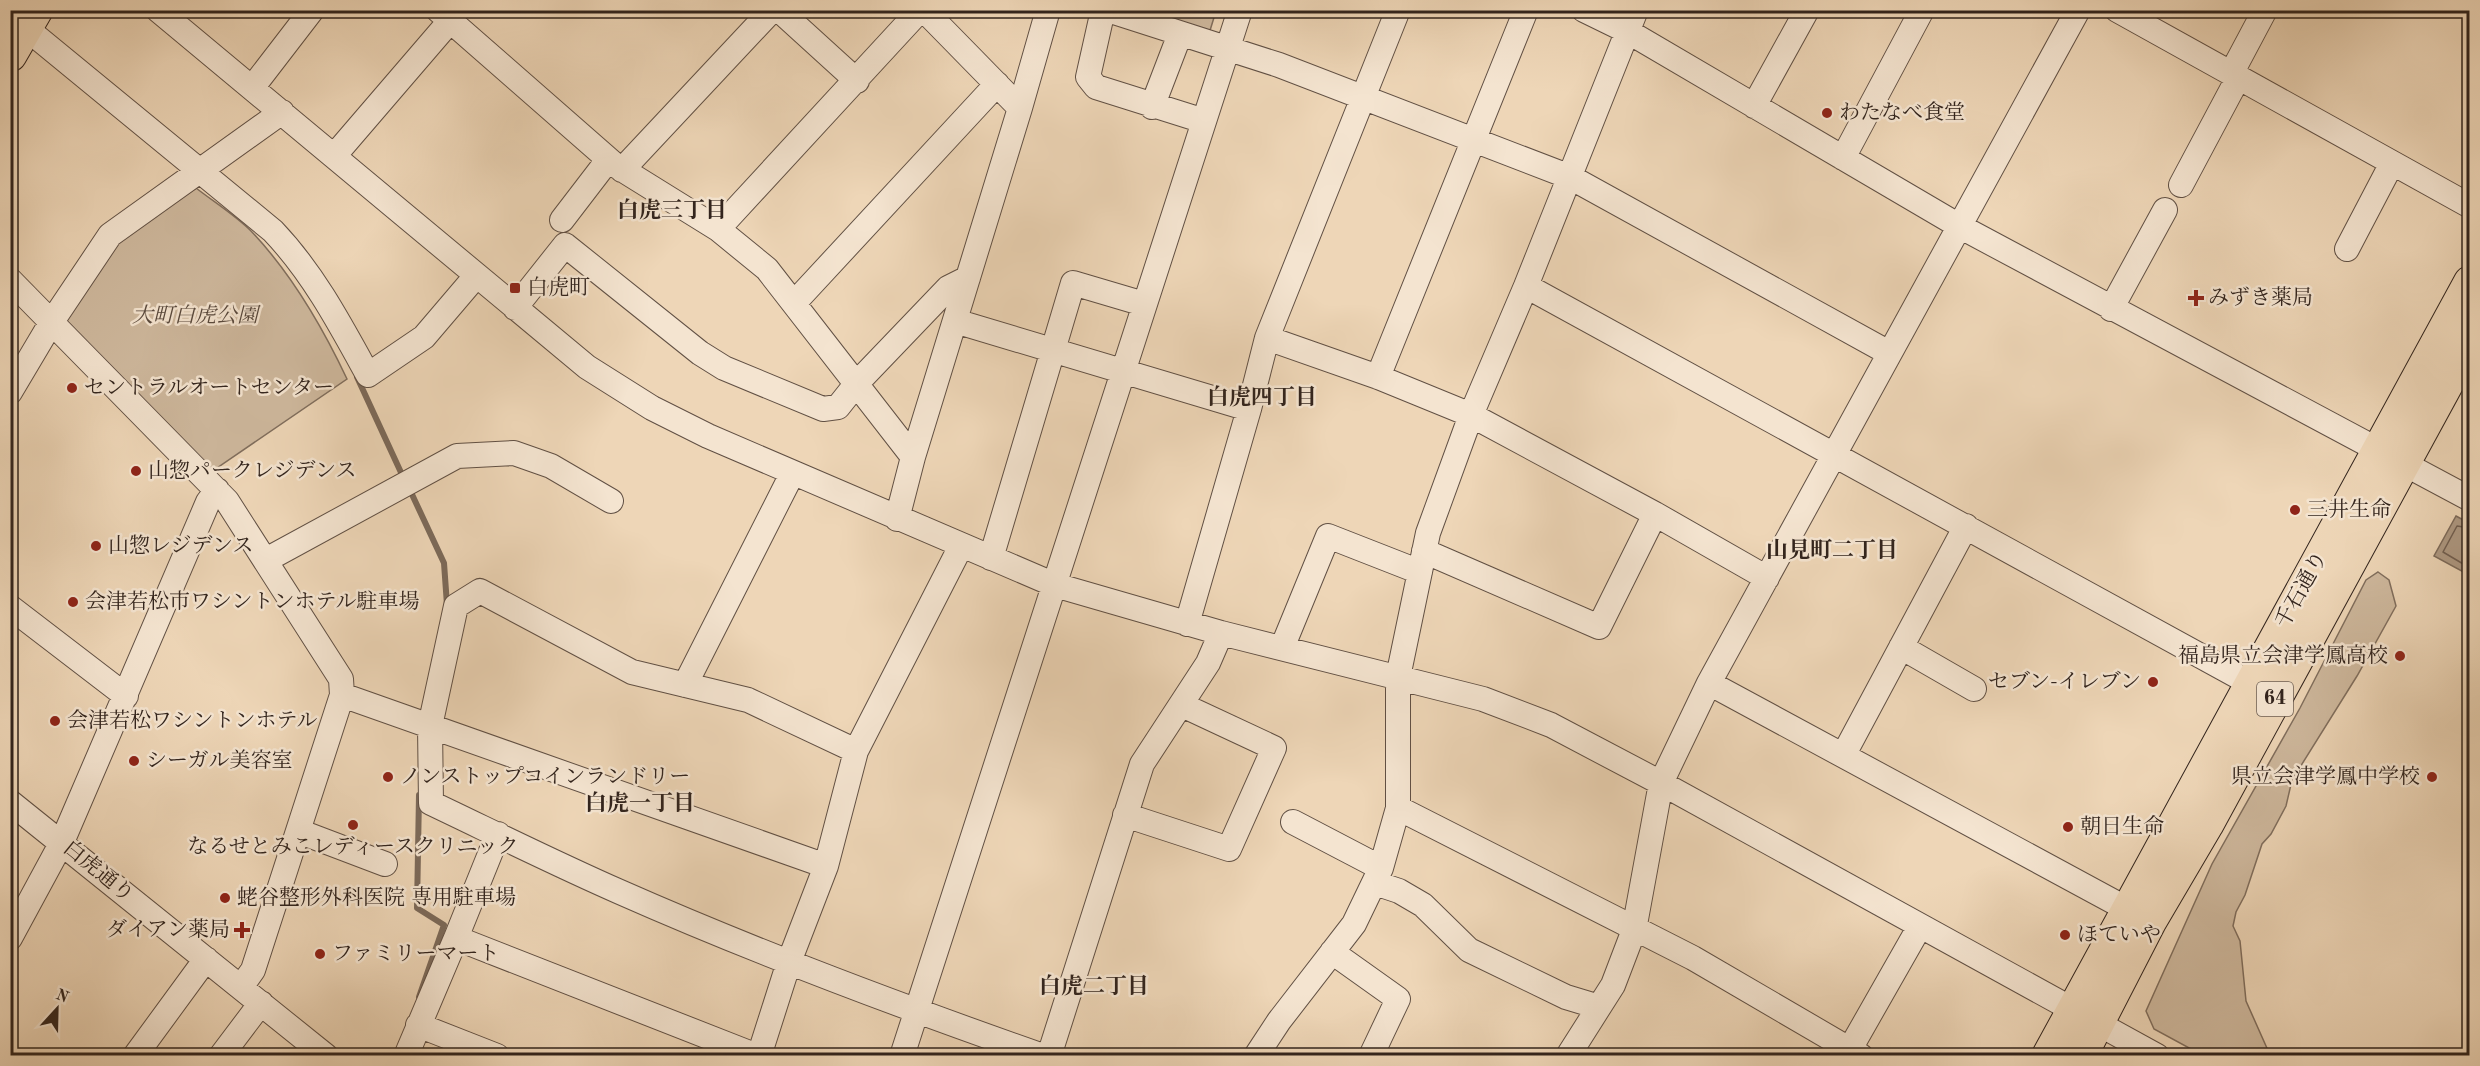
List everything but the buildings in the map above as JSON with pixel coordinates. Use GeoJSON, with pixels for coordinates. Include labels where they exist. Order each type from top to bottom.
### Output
{"type":"FeatureCollection","features":[{"type":"Feature","properties":{"kind":"main road","name":"千石通り"},"geometry":{"type":"LineString","coordinates":[[2048,1056],[2085,1016],[2150,922],[2213,814],[2391,458],[2469,282]]}},
{"type":"Feature","properties":{"kind":"main road","name":"千石通り"},"geometry":{"type":"LineString","coordinates":[[2081,1056],[2085,1016],[2127,909],[2250,683],[2391,458],[2469,342]]}},
{"type":"Feature","properties":{"kind":"street"},"geometry":{"type":"LineString","coordinates":[[158,10],[587,367],[652,408],[792,474],[1055,585],[1187,624],[1483,699],[1551,725],[1661,783],[2157,1056]]}},
{"type":"Feature","properties":{"kind":"street"},"geometry":{"type":"LineString","coordinates":[[252,88],[312,10]]}},
{"type":"Feature","properties":{"kind":"street"},"geometry":{"type":"LineString","coordinates":[[562,220],[772,10]]}},
{"type":"Feature","properties":{"kind":"street"},"geometry":{"type":"LineString","coordinates":[[779,10],[857,81]]}},
{"type":"Feature","properties":{"kind":"street"},"geometry":{"type":"LineString","coordinates":[[718,229],[922,10],[1020,108]]}},
{"type":"Feature","properties":{"kind":"street"},"geometry":{"type":"LineString","coordinates":[[897,519],[913,457],[1048,10]]}},
{"type":"Feature","properties":{"kind":"street"},"geometry":{"type":"LineString","coordinates":[[1103,10],[1088,76],[1096,87],[1107,93],[1204,121]]}},
{"type":"Feature","properties":{"kind":"street"},"geometry":{"type":"LineString","coordinates":[[1108,10],[1362,96],[1570,177],[1889,353]]}},
{"type":"Feature","properties":{"kind":"street"},"geometry":{"type":"LineString","coordinates":[[902,1056],[1240,10]]}},
{"type":"Feature","properties":{"kind":"street"},"geometry":{"type":"LineString","coordinates":[[1187,624],[1267,338],[1398,10]]}},
{"type":"Feature","properties":{"kind":"street"},"geometry":{"type":"LineString","coordinates":[[1378,377],[1526,10]]}},
{"type":"Feature","properties":{"kind":"street"},"geometry":{"type":"LineString","coordinates":[[1584,10],[1631,21],[1754,106],[1961,227],[2391,458],[2467,491]]}},
{"type":"Feature","properties":{"kind":"street"},"geometry":{"type":"LineString","coordinates":[[1843,158],[1922,10]]}},
{"type":"Feature","properties":{"kind":"street"},"geometry":{"type":"LineString","coordinates":[[1568,1056],[1613,986],[1634,930],[1661,783],[1710,683],[2078,10]]}},
{"type":"Feature","properties":{"kind":"street"},"geometry":{"type":"LineString","coordinates":[[2117,10],[2469,206]]}},
{"type":"Feature","properties":{"kind":"street"},"geometry":{"type":"LineString","coordinates":[[2181,184],[2265,10]]}},
{"type":"Feature","properties":{"kind":"street"},"geometry":{"type":"LineString","coordinates":[[1754,106],[1799,13]]}},
{"type":"Feature","properties":{"kind":"street"},"geometry":{"type":"LineString","coordinates":[[334,156],[444,16],[615,165],[718,229],[767,269],[913,457]]}},
{"type":"Feature","properties":{"kind":"street"},"geometry":{"type":"LineString","coordinates":[[1256,1056],[1279,1021],[1354,924],[1378,876],[1398,808],[1398,676],[1422,561],[1439,498],[1631,21]]}},
{"type":"Feature","properties":{"kind":"street"},"geometry":{"type":"LineString","coordinates":[[21,27],[194,174],[258,217],[291,249],[326,300],[368,375],[424,337],[476,276]]}},
{"type":"Feature","properties":{"kind":"street"},"geometry":{"type":"LineString","coordinates":[[1152,107],[1180,34]]}},
{"type":"Feature","properties":{"kind":"street"},"geometry":{"type":"LineString","coordinates":[[795,303],[997,84]]}},
{"type":"Feature","properties":{"kind":"street"},"geometry":{"type":"LineString","coordinates":[[10,392],[51,323],[110,235],[282,112]]}},
{"type":"Feature","properties":{"kind":"street"},"geometry":{"type":"LineString","coordinates":[[2346,249],[2392,163]]}},
{"type":"Feature","properties":{"kind":"street"},"geometry":{"type":"LineString","coordinates":[[2111,309],[2164,210]]}},
{"type":"Feature","properties":{"kind":"street"},"geometry":{"type":"LineString","coordinates":[[515,308],[565,244],[700,353],[753,382],[823,409],[838,407],[856,383],[948,288],[968,278]]}},
{"type":"Feature","properties":{"kind":"street"},"geometry":{"type":"LineString","coordinates":[[10,280],[227,501],[341,679],[342,694],[253,970],[241,987]]}},
{"type":"Feature","properties":{"kind":"street"},"geometry":{"type":"LineString","coordinates":[[991,558],[1073,283],[1144,304]]}},
{"type":"Feature","properties":{"kind":"street"},"geometry":{"type":"LineString","coordinates":[[1526,285],[1833,456],[1966,526],[2250,683]]}},
{"type":"Feature","properties":{"kind":"street"},"geometry":{"type":"LineString","coordinates":[[955,321],[1249,409]]}},
{"type":"Feature","properties":{"kind":"street"},"geometry":{"type":"LineString","coordinates":[[1267,338],[1378,377],[1471,415],[1767,578]]}},
{"type":"Feature","properties":{"kind":"street"},"geometry":{"type":"LineString","coordinates":[[266,560],[457,456],[514,453],[551,466],[611,501]]}},
{"type":"Feature","properties":{"kind":"street"},"geometry":{"type":"LineString","coordinates":[[685,685],[792,474]]}},
{"type":"Feature","properties":{"kind":"street"},"geometry":{"type":"LineString","coordinates":[[10,938],[62,842],[208,502],[217,490]]}},
{"type":"Feature","properties":{"kind":"street"},"geometry":{"type":"LineString","coordinates":[[1282,648],[1328,536],[1422,561],[1599,627],[1654,514]]}},
{"type":"Feature","properties":{"kind":"street"},"geometry":{"type":"LineString","coordinates":[[1844,754],[1966,526]]}},
{"type":"Feature","properties":{"kind":"street"},"geometry":{"type":"LineString","coordinates":[[456,938],[758,1056],[789,962],[826,866],[856,751],[961,546]]}},
{"type":"Feature","properties":{"kind":"street"},"geometry":{"type":"LineString","coordinates":[[856,751],[784,715],[748,700],[632,672],[480,591],[456,606],[422,723],[431,803],[619,891],[789,962],[917,1012],[1042,1056]]}},
{"type":"Feature","properties":{"kind":"street"},"geometry":{"type":"LineString","coordinates":[[10,607],[126,696]]}},
{"type":"Feature","properties":{"kind":"street"},"geometry":{"type":"LineString","coordinates":[[1049,1056],[1125,815],[1147,753],[1182,705],[1216,650],[1221,633]]}},
{"type":"Feature","properties":{"kind":"street"},"geometry":{"type":"LineString","coordinates":[[1900,647],[1974,689]]}},
{"type":"Feature","properties":{"kind":"street"},"geometry":{"type":"LineString","coordinates":[[1710,683],[2127,909]]}},
{"type":"Feature","properties":{"kind":"street"},"geometry":{"type":"LineString","coordinates":[[342,694],[826,866]]}},
{"type":"Feature","properties":{"kind":"street"},"geometry":{"type":"LineString","coordinates":[[1125,815],[1229,849],[1274,748],[1182,705]]}},
{"type":"Feature","properties":{"kind":"street","name":"白虎通り"},"geometry":{"type":"LineString","coordinates":[[10,802],[326,1056]]}},
{"type":"Feature","properties":{"kind":"street"},"geometry":{"type":"LineString","coordinates":[[1398,808],[1693,958],[1856,1052],[1920,926]]}},
{"type":"Feature","properties":{"kind":"street"},"geometry":{"type":"LineString","coordinates":[[1293,822],[1423,905],[1469,950],[1566,997],[1599,1007]]}},
{"type":"Feature","properties":{"kind":"street"},"geometry":{"type":"LineString","coordinates":[[298,831],[385,864]]}},
{"type":"Feature","properties":{"kind":"street"},"geometry":{"type":"LineString","coordinates":[[406,1056],[498,834]]}},
{"type":"Feature","properties":{"kind":"street"},"geometry":{"type":"LineString","coordinates":[[1332,952],[1398,999],[1371,1056]]}},
{"type":"Feature","properties":{"kind":"street"},"geometry":{"type":"LineString","coordinates":[[135,1056],[206,959]]}},
{"type":"Feature","properties":{"kind":"street"},"geometry":{"type":"LineString","coordinates":[[221,1056],[261,1003]]}},
{"type":"Feature","properties":{"kind":"street"},"geometry":{"type":"LineString","coordinates":[[418,1025],[496,1056]]}},
{"type":"Feature","properties":{"kind":"green space"},"geometry":{"type":"Polygon","coordinates":[[[1128,11],[1216,11],[1208,37],[1128,11]]]}},
{"type":"Feature","properties":{"kind":"green space","name":"大町白虎公園"},"geometry":{"type":"Polygon","coordinates":[[[196,188],[245,225],[280,265],[316,320],[347,379],[211,472],[63,319],[117,240],[196,188]]]}},
{"type":"Feature","properties":{"kind":"green space"},"geometry":{"type":"Polygon","coordinates":[[[2378,572],[2389,580],[2396,606],[2357,676],[2292,780],[2286,806],[2271,834],[2262,844],[2245,895],[2236,912],[2233,926],[2240,941],[2246,1001],[2270,1055],[2202,1055],[2154,1029],[2146,1011],[2212,864],[2300,708],[2366,580],[2378,572]]]}},
{"type":"Feature","properties":{"kind":"water"},"geometry":{"type":"Polygon","coordinates":[[[2456,516],[2469,523],[2469,575],[2434,556],[2456,516]]]}},
{"type":"Feature","properties":{"kind":"waterway"},"geometry":{"type":"LineString","coordinates":[[357,377],[404,479]]}},
{"type":"Feature","properties":{"kind":"waterway"},"geometry":{"type":"LineString","coordinates":[[409,488],[444,563],[447,605]]}},
{"type":"Feature","properties":{"kind":"waterway"},"geometry":{"type":"LineString","coordinates":[[419,795],[417,908],[444,925],[419,997]]}},
{"type":"Feature","properties":{"kind":"place","name":"わたなべ食堂"},"geometry":{"type":"Point","coordinates":[1827,113]}},
{"type":"Feature","properties":{"kind":"place","name":"白虎町"},"geometry":{"type":"Point","coordinates":[515,288]}},
{"type":"Feature","properties":{"kind":"place","name":"みずき薬局"},"geometry":{"type":"Point","coordinates":[2196,298]}},
{"type":"Feature","properties":{"kind":"place","name":"セントラルオートセンター"},"geometry":{"type":"Point","coordinates":[72,388]}},
{"type":"Feature","properties":{"kind":"place","name":"山惣パークレジデンス"},"geometry":{"type":"Point","coordinates":[136,471]}},
{"type":"Feature","properties":{"kind":"place","name":"三井生命"},"geometry":{"type":"Point","coordinates":[2295,510]}},
{"type":"Feature","properties":{"kind":"place","name":"山惣レジデンス"},"geometry":{"type":"Point","coordinates":[96,546]}},
{"type":"Feature","properties":{"kind":"place","name":"会津若松市ワシントンホテル駐車場"},"geometry":{"type":"Point","coordinates":[73,602]}},
{"type":"Feature","properties":{"kind":"place","name":"福島県立会津学鳳高校"},"geometry":{"type":"Point","coordinates":[2400,656]}},
{"type":"Feature","properties":{"kind":"place","name":"セブン-イレブン"},"geometry":{"type":"Point","coordinates":[2153,682]}},
{"type":"Feature","properties":{"kind":"place","name":"会津若松ワシントンホテル"},"geometry":{"type":"Point","coordinates":[55,721]}},
{"type":"Feature","properties":{"kind":"place","name":"シーガル美容室"},"geometry":{"type":"Point","coordinates":[134,761]}},
{"type":"Feature","properties":{"kind":"place","name":"ノンストップコインランドリー"},"geometry":{"type":"Point","coordinates":[388,777]}},
{"type":"Feature","properties":{"kind":"place","name":"県立会津学鳳中学校"},"geometry":{"type":"Point","coordinates":[2432,777]}},
{"type":"Feature","properties":{"kind":"place","name":"なるせとみこレディースクリニック"},"geometry":{"type":"Point","coordinates":[353,825]}},
{"type":"Feature","properties":{"kind":"place","name":"朝日生命"},"geometry":{"type":"Point","coordinates":[2068,827]}},
{"type":"Feature","properties":{"kind":"place","name":"蛯谷整形外科医院 専用駐車場"},"geometry":{"type":"Point","coordinates":[225,898]}},
{"type":"Feature","properties":{"kind":"place","name":"ダイアン薬局"},"geometry":{"type":"Point","coordinates":[242,930]}},
{"type":"Feature","properties":{"kind":"place","name":"ほていや"},"geometry":{"type":"Point","coordinates":[2065,935]}},
{"type":"Feature","properties":{"kind":"place","name":"ファミリーマート"},"geometry":{"type":"Point","coordinates":[320,954]}},
{"type":"Feature","properties":{"kind":"district","name":"白虎三丁目"},"geometry":{"type":"Point","coordinates":[672,211]}},
{"type":"Feature","properties":{"kind":"district","name":"白虎四丁目"},"geometry":{"type":"Point","coordinates":[1262,398]}},
{"type":"Feature","properties":{"kind":"district","name":"山見町二丁目"},"geometry":{"type":"Point","coordinates":[1832,551]}},
{"type":"Feature","properties":{"kind":"district","name":"白虎一丁目"},"geometry":{"type":"Point","coordinates":[640,804]}},
{"type":"Feature","properties":{"kind":"district","name":"白虎二丁目"},"geometry":{"type":"Point","coordinates":[1094,987]}}]}
